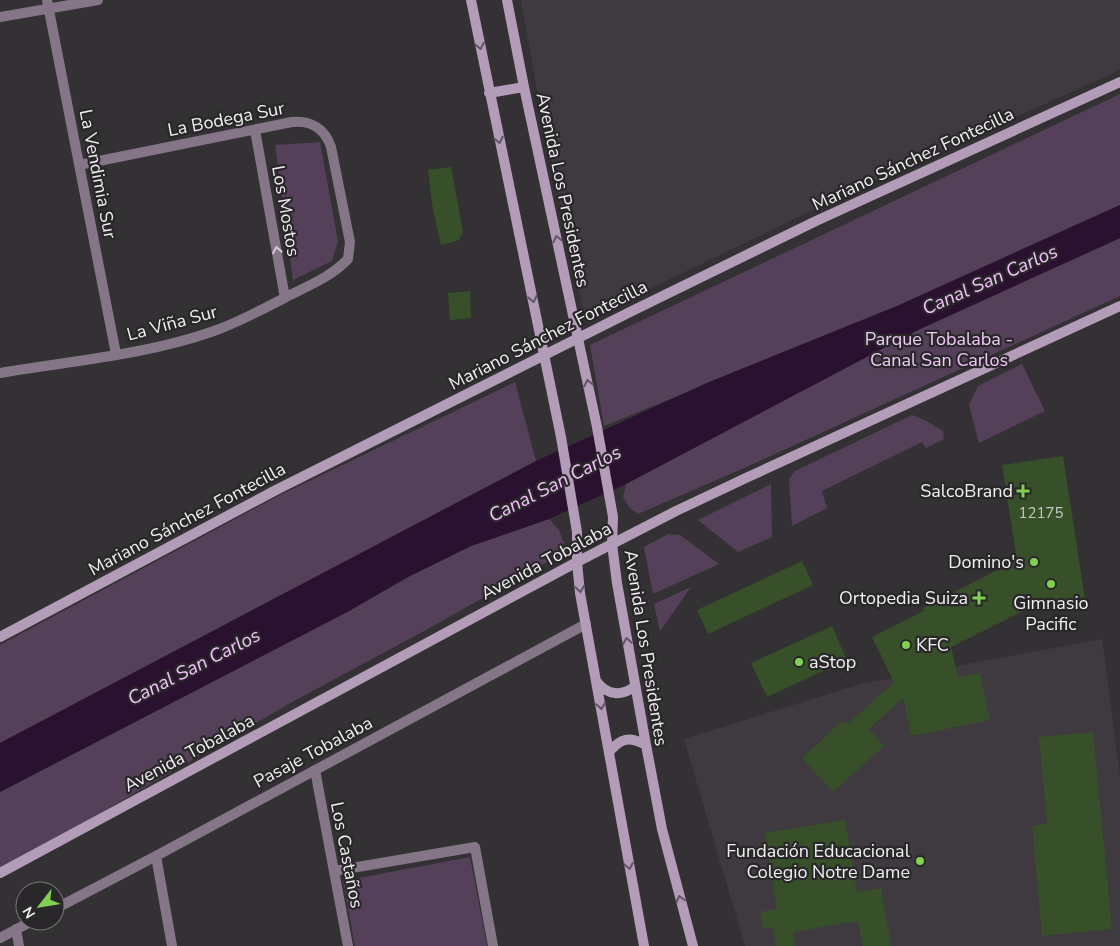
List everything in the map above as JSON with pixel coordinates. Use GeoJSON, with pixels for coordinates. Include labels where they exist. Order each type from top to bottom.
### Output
{"type":"FeatureCollection","features":[{"type":"Feature","properties":{"kind":"street"},"geometry":{"type":"LineString","coordinates":[[0,17],[48,4],[98,0]]}},
{"type":"Feature","properties":{"kind":"street"},"geometry":{"type":"LineString","coordinates":[[471,0],[561,437],[578,532],[577,562],[586,624],[644,946]]}},
{"type":"Feature","properties":{"kind":"street","name":"Avenida Los Presidentes"},"geometry":{"type":"LineString","coordinates":[[508,0],[524,87],[597,427],[612,510],[612,544],[617,583],[662,829],[693,946]]}},
{"type":"Feature","properties":{"kind":"street","name":"La Vendimia Sur"},"geometry":{"type":"LineString","coordinates":[[48,4],[116,354]]}},
{"type":"Feature","properties":{"kind":"street","name":"Mariano Sánchez Fontecilla"},"geometry":{"type":"LineString","coordinates":[[0,637],[276,490],[578,338],[816,221],[1120,82]]}},
{"type":"Feature","properties":{"kind":"street"},"geometry":{"type":"LineString","coordinates":[[489,93],[524,87]]}},
{"type":"Feature","properties":{"kind":"street","name":"La Bodega Sur"},"geometry":{"type":"LineString","coordinates":[[79,165],[299,121],[307,122],[326,135],[331,146],[350,242],[348,259],[339,268]]}},
{"type":"Feature","properties":{"kind":"street","name":"Los Mostos"},"geometry":{"type":"LineString","coordinates":[[255,130],[286,298]]}},
{"type":"Feature","properties":{"kind":"street","name":"La Viña Sur"},"geometry":{"type":"LineString","coordinates":[[0,372],[116,354],[182,340],[217,330],[286,298],[339,268]]}},
{"type":"Feature","properties":{"kind":"street","name":"Avenida Tobalaba"},"geometry":{"type":"LineString","coordinates":[[0,873],[612,544],[748,478],[1120,306]]}},
{"type":"Feature","properties":{"kind":"street","name":"Pasaje Tobalaba"},"geometry":{"type":"LineString","coordinates":[[65,904],[586,624]]}},
{"type":"Feature","properties":{"kind":"street"},"geometry":{"type":"LineString","coordinates":[[597,681],[601,687],[615,693],[625,692],[635,686]]}},
{"type":"Feature","properties":{"kind":"street"},"geometry":{"type":"LineString","coordinates":[[609,752],[625,740],[636,740],[646,745]]}},
{"type":"Feature","properties":{"kind":"street","name":"Los Castaños"},"geometry":{"type":"LineString","coordinates":[[315,770],[348,946]]}},
{"type":"Feature","properties":{"kind":"street"},"geometry":{"type":"LineString","coordinates":[[334,871],[475,846],[493,946]]}},
{"type":"Feature","properties":{"kind":"street"},"geometry":{"type":"LineString","coordinates":[[156,856],[172,946]]}},
{"type":"Feature","properties":{"kind":"street"},"geometry":{"type":"LineString","coordinates":[[0,938],[15,930]]}},
{"type":"Feature","properties":{"kind":"street"},"geometry":{"type":"LineString","coordinates":[[16,931],[19,946]]}},
{"type":"Feature","properties":{"kind":"shaded area"},"geometry":{"type":"Polygon","coordinates":[[[521,0],[1120,0],[1120,70],[863,186],[585,320],[535,79],[521,0]]]}},
{"type":"Feature","properties":{"kind":"shaded area","name":"Fundación Educacional Colegio Notre Dame"},"geometry":{"type":"Polygon","coordinates":[[[1102,639],[1120,776],[1120,946],[745,946],[684,739],[861,684],[1102,639]]]}},
{"type":"Feature","properties":{"kind":"green space"},"geometry":{"type":"Polygon","coordinates":[[[1120,94],[1120,205],[897,306],[604,426],[590,345],[1120,94]]]}},
{"type":"Feature","properties":{"kind":"green space"},"geometry":{"type":"Polygon","coordinates":[[[320,142],[338,241],[332,261],[293,280],[275,145],[320,142]]]}},
{"type":"Feature","properties":{"kind":"green space","name":"Parque Tobalaba - Canal San Carlos"},"geometry":{"type":"Polygon","coordinates":[[[1120,238],[1120,296],[751,465],[638,514],[630,508],[623,497],[626,484],[877,350],[1120,238]]]}},
{"type":"Feature","properties":{"kind":"green space"},"geometry":{"type":"Polygon","coordinates":[[[1022,364],[1045,411],[979,443],[969,405],[978,386],[1022,364]]]}},
{"type":"Feature","properties":{"kind":"green space"},"geometry":{"type":"Polygon","coordinates":[[[515,382],[536,461],[0,743],[0,645],[280,495],[515,382]]]}},
{"type":"Feature","properties":{"kind":"green space"},"geometry":{"type":"Polygon","coordinates":[[[912,415],[925,420],[943,431],[944,439],[926,448],[922,442],[822,491],[827,508],[792,526],[789,479],[795,471],[912,415]]]}},
{"type":"Feature","properties":{"kind":"green space"},"geometry":{"type":"Polygon","coordinates":[[[771,484],[772,537],[738,552],[698,520],[771,484]]]}},
{"type":"Feature","properties":{"kind":"green space"},"geometry":{"type":"Polygon","coordinates":[[[549,519],[559,530],[564,543],[556,557],[294,701],[0,871],[0,792],[349,611],[408,577],[471,546],[549,519]]]}},
{"type":"Feature","properties":{"kind":"green space"},"geometry":{"type":"Polygon","coordinates":[[[668,534],[680,535],[719,564],[653,594],[644,547],[668,534]]]}},
{"type":"Feature","properties":{"kind":"green space"},"geometry":{"type":"Polygon","coordinates":[[[691,587],[660,631],[654,604],[691,587]]]}},
{"type":"Feature","properties":{"kind":"green space"},"geometry":{"type":"Polygon","coordinates":[[[470,857],[487,946],[355,946],[343,881],[470,857]]]}},
{"type":"Feature","properties":{"kind":"water","name":"Canal San Carlos"},"geometry":{"type":"Polygon","coordinates":[[[1120,205],[1120,238],[918,330],[626,484],[549,519],[471,546],[408,577],[349,611],[0,792],[0,743],[536,461],[709,382],[897,306],[1120,205]]]}},
{"type":"Feature","properties":{"kind":"building"},"geometry":{"type":"Polygon","coordinates":[[[451,167],[463,232],[459,240],[441,245],[433,210],[428,170],[451,167]]]}},
{"type":"Feature","properties":{"kind":"building"},"geometry":{"type":"Polygon","coordinates":[[[470,291],[471,318],[450,320],[448,293],[470,291]]]}},
{"type":"Feature","properties":{"kind":"building"},"geometry":{"type":"Polygon","coordinates":[[[1063,456],[1085,599],[1031,607],[951,647],[958,677],[980,673],[990,720],[911,735],[903,698],[869,729],[884,746],[833,792],[802,758],[841,722],[849,723],[894,682],[872,637],[924,611],[923,608],[1017,560],[1002,465],[1063,456]]]}},
{"type":"Feature","properties":{"kind":"building"},"geometry":{"type":"Polygon","coordinates":[[[802,561],[813,585],[708,634],[697,610],[802,561]]]}},
{"type":"Feature","properties":{"kind":"building","name":"aStop"},"geometry":{"type":"Polygon","coordinates":[[[832,626],[847,660],[767,697],[751,663],[832,626]]]}},
{"type":"Feature","properties":{"kind":"building"},"geometry":{"type":"Polygon","coordinates":[[[1093,732],[1112,929],[1042,936],[1032,826],[1047,824],[1039,737],[1093,732]]]}},
{"type":"Feature","properties":{"kind":"building"},"geometry":{"type":"Polygon","coordinates":[[[845,820],[857,892],[881,888],[891,946],[863,946],[858,921],[793,932],[795,946],[776,946],[773,927],[763,929],[760,912],[777,909],[764,833],[845,820]]]}},
{"type":"Feature","properties":{"kind":"place","name":"SalcoBrand"},"geometry":{"type":"Point","coordinates":[1023,491]}},
{"type":"Feature","properties":{"kind":"place","name":"Domino's"},"geometry":{"type":"Point","coordinates":[1034,562]}},
{"type":"Feature","properties":{"kind":"place","name":"Gimnasio Pacific"},"geometry":{"type":"Point","coordinates":[1051,584]}},
{"type":"Feature","properties":{"kind":"place","name":"Ortopedia Suiza"},"geometry":{"type":"Point","coordinates":[979,598]}},
{"type":"Feature","properties":{"kind":"place","name":"KFC"},"geometry":{"type":"Point","coordinates":[906,645]}},
{"type":"Feature","properties":{"kind":"place","name":"aStop"},"geometry":{"type":"Point","coordinates":[799,662]}},
{"type":"Feature","properties":{"kind":"place","name":"Fundación Educacional Colegio Notre Dame"},"geometry":{"type":"Point","coordinates":[920,861]}}]}
